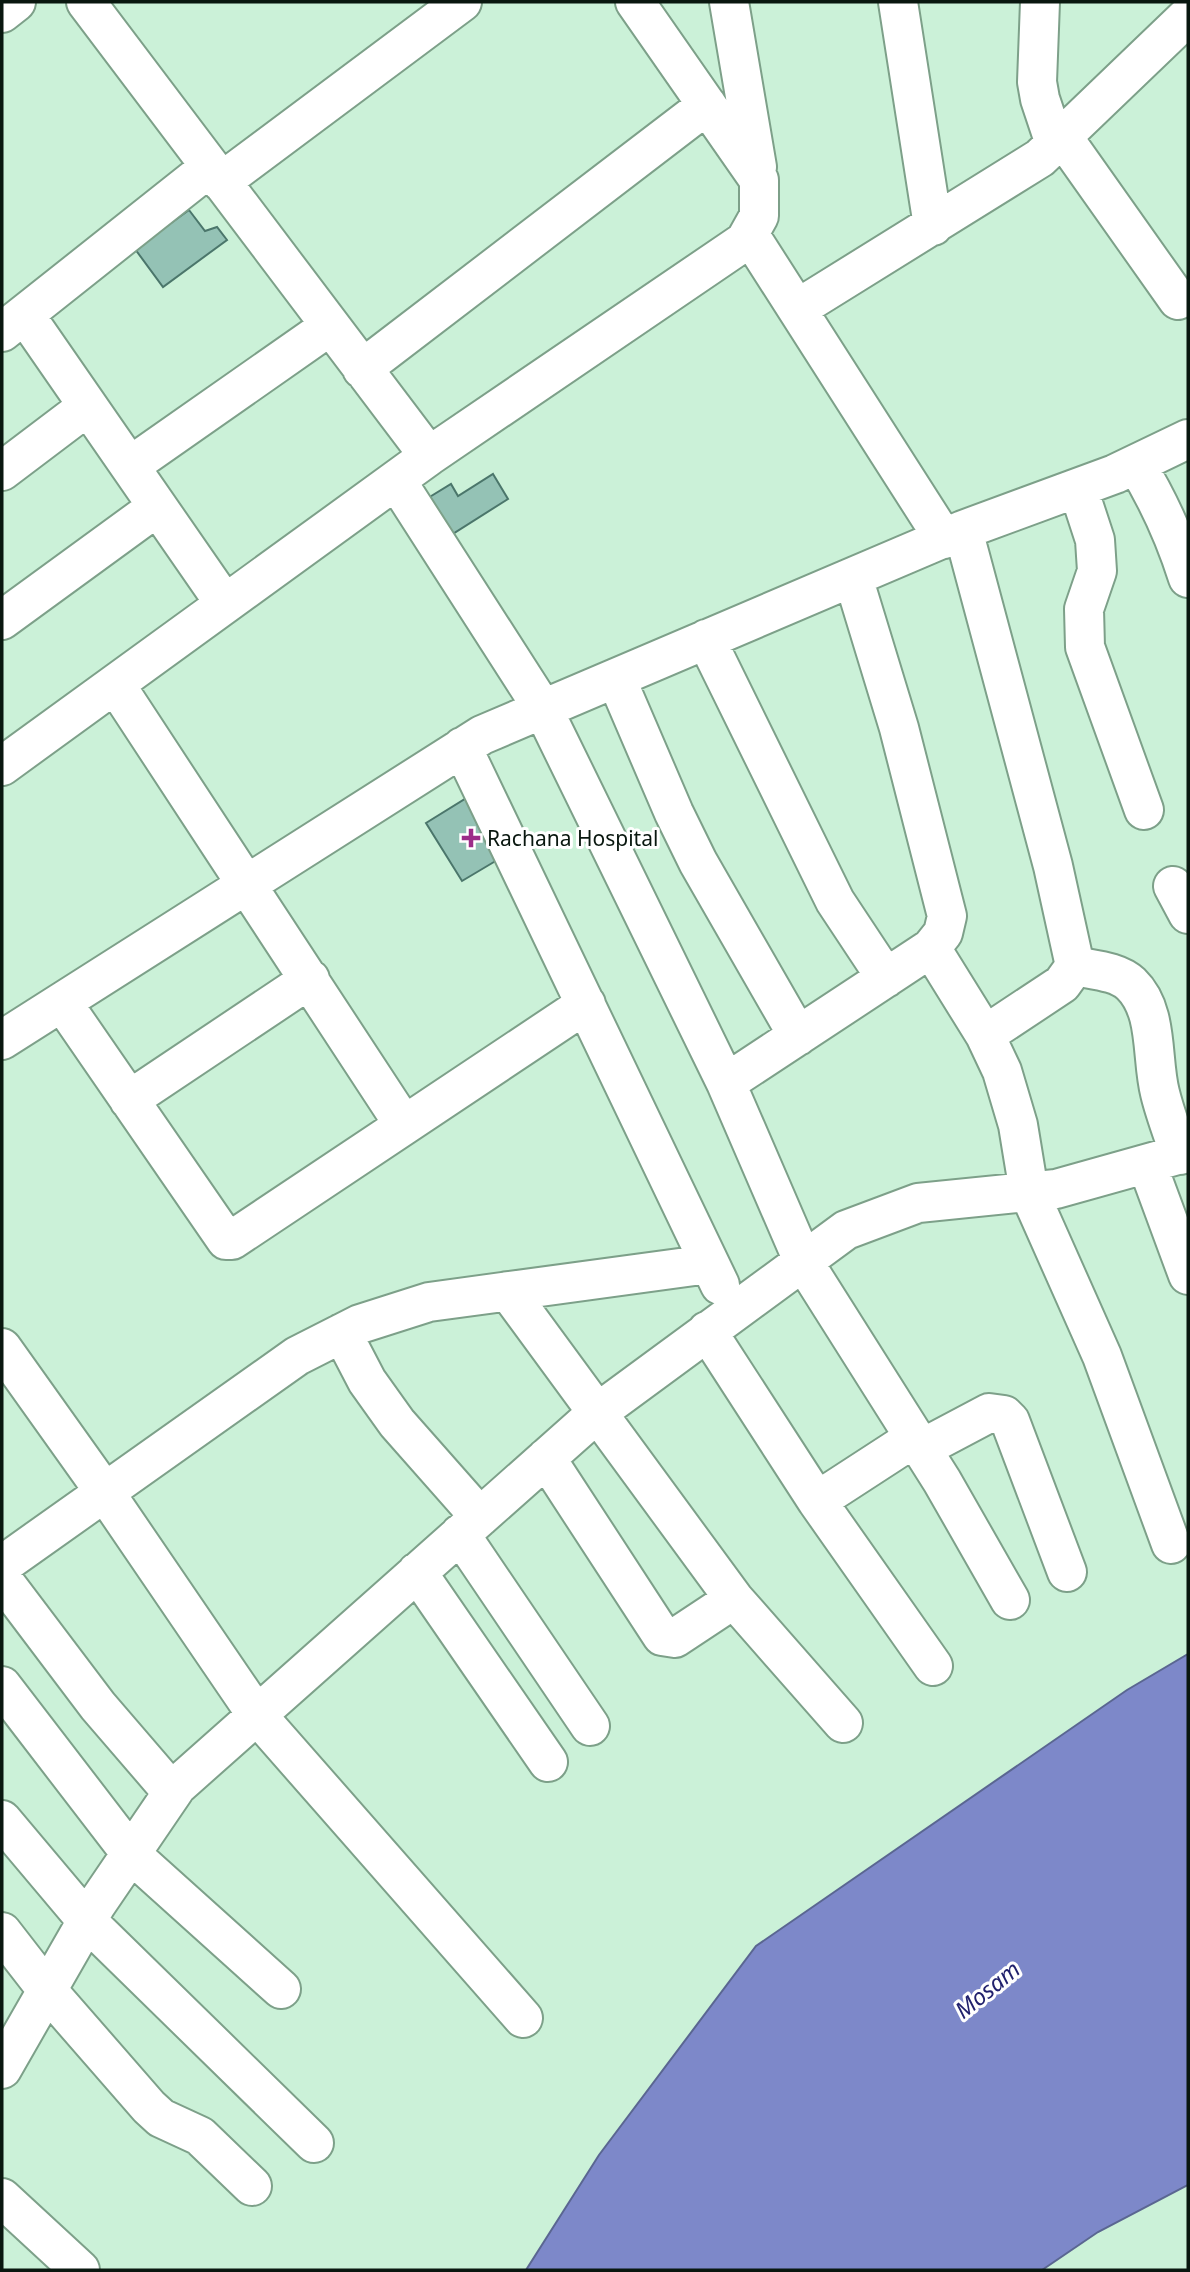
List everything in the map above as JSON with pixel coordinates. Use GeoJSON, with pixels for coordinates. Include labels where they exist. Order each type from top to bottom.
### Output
{"type":"FeatureCollection","features":[{"type":"Feature","properties":{"kind":"street"},"geometry":{"type":"LineString","coordinates":[[2,13],[16,2]]}},
{"type":"Feature","properties":{"kind":"street"},"geometry":{"type":"LineString","coordinates":[[86,2],[429,456]]}},
{"type":"Feature","properties":{"kind":"street"},"geometry":{"type":"LineString","coordinates":[[225,604],[88,406],[13,323],[216,174],[462,2]]}},
{"type":"Feature","properties":{"kind":"street"},"geometry":{"type":"LineString","coordinates":[[635,2],[759,180]]}},
{"type":"Feature","properties":{"kind":"street"},"geometry":{"type":"LineString","coordinates":[[2,766],[429,456],[745,242],[759,216],[759,180],[729,2]]}},
{"type":"Feature","properties":{"kind":"street"},"geometry":{"type":"LineString","coordinates":[[898,2],[933,226]]}},
{"type":"Feature","properties":{"kind":"street"},"geometry":{"type":"LineString","coordinates":[[1040,2],[1037,82],[1059,140],[1178,300]]}},
{"type":"Feature","properties":{"kind":"street"},"geometry":{"type":"LineString","coordinates":[[797,309],[1022,171],[1059,140],[1188,16]]}},
{"type":"Feature","properties":{"kind":"street"},"geometry":{"type":"LineString","coordinates":[[362,369],[707,106]]}},
{"type":"Feature","properties":{"kind":"street"},"geometry":{"type":"LineString","coordinates":[[749,234],[797,309],[954,535],[1053,866],[1075,966],[1062,984],[985,1035]]}},
{"type":"Feature","properties":{"kind":"street"},"geometry":{"type":"LineString","coordinates":[[130,466],[330,326]]}},
{"type":"Feature","properties":{"kind":"street"},"geometry":{"type":"LineString","coordinates":[[2,471],[88,406]]}},
{"type":"Feature","properties":{"kind":"street"},"geometry":{"type":"LineString","coordinates":[[2,1040],[482,734],[954,535],[1078,488],[1188,441]]}},
{"type":"Feature","properties":{"kind":"street"},"geometry":{"type":"LineString","coordinates":[[1136,464],[1175,537],[1188,578]]}},
{"type":"Feature","properties":{"kind":"street"},"geometry":{"type":"LineString","coordinates":[[396,480],[542,709],[726,1083],[803,1261],[917,1443],[1010,1600]]}},
{"type":"Feature","properties":{"kind":"street"},"geometry":{"type":"LineString","coordinates":[[1078,488],[1095,540],[1097,571],[1082,626],[1085,648],[1144,810]]}},
{"type":"Feature","properties":{"kind":"street"},"geometry":{"type":"LineString","coordinates":[[2,620],[157,507]]}},
{"type":"Feature","properties":{"kind":"street"},"geometry":{"type":"LineString","coordinates":[[726,1083],[931,948],[943,933],[947,916],[899,729],[853,578]]}},
{"type":"Feature","properties":{"kind":"street"},"geometry":{"type":"LineString","coordinates":[[706,639],[835,901],[886,978]]}},
{"type":"Feature","properties":{"kind":"street"},"geometry":{"type":"LineString","coordinates":[[616,678],[698,862],[798,1036]]}},
{"type":"Feature","properties":{"kind":"street"},"geometry":{"type":"LineString","coordinates":[[115,684],[404,1125]]}},
{"type":"Feature","properties":{"kind":"street"},"geometry":{"type":"LineString","coordinates":[[463,747],[709,1264],[720,1322],[817,1501],[933,1666]]}},
{"type":"Feature","properties":{"kind":"street"},"geometry":{"type":"LineString","coordinates":[[931,948],[985,1035],[1002,1072],[1018,1125],[1029,1192],[1102,1356],[1171,1544]]}},
{"type":"Feature","properties":{"kind":"street"},"geometry":{"type":"LineString","coordinates":[[1075,966],[1114,975],[1129,982],[1140,994],[1147,1010],[1172,1157],[1188,1275]]}},
{"type":"Feature","properties":{"kind":"street"},"geometry":{"type":"LineString","coordinates":[[129,1100],[310,979]]}},
{"type":"Feature","properties":{"kind":"street"},"geometry":{"type":"LineString","coordinates":[[62,1002],[226,1241],[232,1240],[586,1004]]}},
{"type":"Feature","properties":{"kind":"street"},"geometry":{"type":"LineString","coordinates":[[4,2058],[87,1921],[172,1792],[256,1714],[597,1413],[846,1230],[918,1203],[1056,1189],[1172,1157]]}},
{"type":"Feature","properties":{"kind":"street"},"geometry":{"type":"LineString","coordinates":[[172,1792],[98,1706],[3,1566],[297,1356],[342,1333],[429,1302],[709,1264]]}},
{"type":"Feature","properties":{"kind":"street"},"geometry":{"type":"LineString","coordinates":[[508,1291],[734,1599],[843,1723]]}},
{"type":"Feature","properties":{"kind":"street"},"geometry":{"type":"LineString","coordinates":[[342,1333],[367,1381],[470,1525],[590,1726]]}},
{"type":"Feature","properties":{"kind":"street"},"geometry":{"type":"LineString","coordinates":[[2,1348],[106,1494],[256,1714],[523,2018]]}},
{"type":"Feature","properties":{"kind":"street"},"geometry":{"type":"LineString","coordinates":[[817,1501],[917,1443],[989,1413],[1004,1415],[1010,1421],[1067,1572]]}},
{"type":"Feature","properties":{"kind":"street"},"geometry":{"type":"LineString","coordinates":[[546,1458],[662,1636],[675,1638],[734,1599]]}},
{"type":"Feature","properties":{"kind":"street"},"geometry":{"type":"LineString","coordinates":[[417,1572],[548,1762]]}},
{"type":"Feature","properties":{"kind":"street"},"geometry":{"type":"LineString","coordinates":[[2,1686],[131,1854],[281,1989]]}},
{"type":"Feature","properties":{"kind":"street"},"geometry":{"type":"LineString","coordinates":[[2,1821],[87,1921],[314,2143]]}},
{"type":"Feature","properties":{"kind":"street"},"geometry":{"type":"LineString","coordinates":[[2,1932],[47,1990],[149,2107],[161,2118],[200,2136],[252,2186]]}},
{"type":"Feature","properties":{"kind":"street"},"geometry":{"type":"LineString","coordinates":[[2,2198],[80,2270]]}},
{"type":"Feature","properties":{"kind":"water","name":"Mosam"},"geometry":{"type":"Polygon","coordinates":[[[1188,1654],[1188,2185],[1098,2232],[1042,2270],[526,2270],[599,2155],[756,1946],[1127,1690],[1188,1654]]]}},
{"type":"Feature","properties":{"kind":"building"},"geometry":{"type":"Polygon","coordinates":[[[189,210],[205,231],[217,227],[227,240],[163,287],[135,249],[189,210]]]}},
{"type":"Feature","properties":{"kind":"building"},"geometry":{"type":"Polygon","coordinates":[[[493,474],[508,499],[451,535],[428,498],[451,484],[458,496],[493,474]]]}},
{"type":"Feature","properties":{"kind":"building"},"geometry":{"type":"Polygon","coordinates":[[[473,794],[509,853],[462,881],[426,823],[473,794]]]}},
{"type":"Feature","properties":{"kind":"place","name":"Rachana Hospital"},"geometry":{"type":"Point","coordinates":[471,838]}}]}
